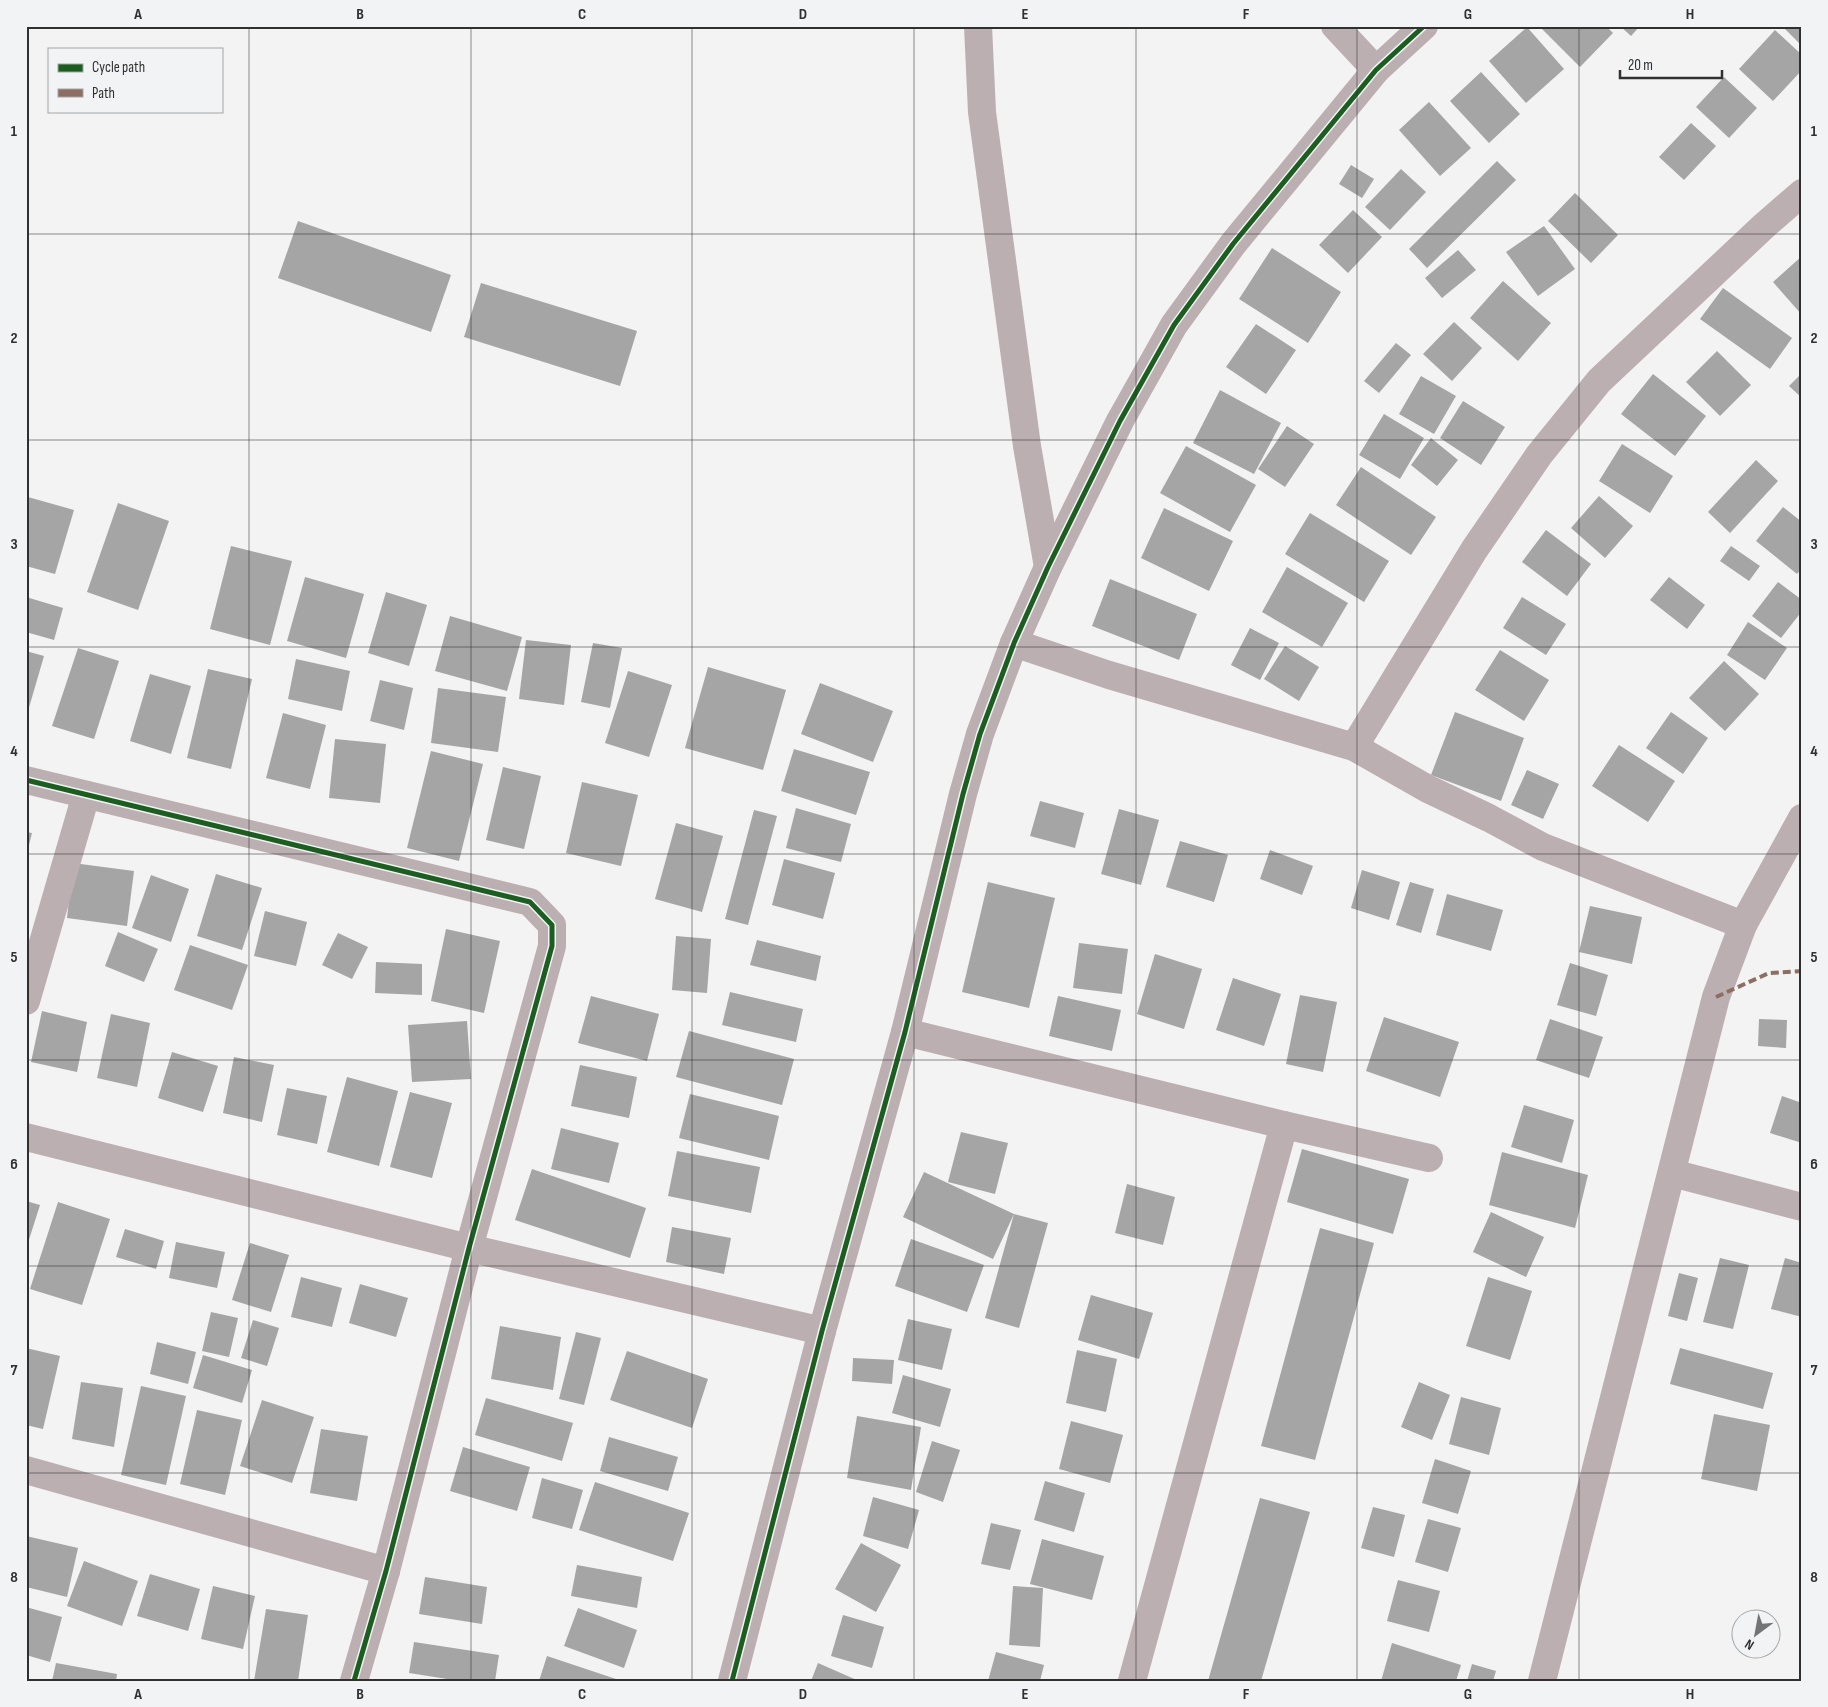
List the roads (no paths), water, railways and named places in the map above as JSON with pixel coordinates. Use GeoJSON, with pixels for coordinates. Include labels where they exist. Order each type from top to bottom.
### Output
{"type":"FeatureCollection","features":[{"type":"Feature","properties":{"kind":"street"},"geometry":{"type":"LineString","coordinates":[[978,26],[982,112],[1027,446],[1048,566]]}},
{"type":"Feature","properties":{"kind":"street"},"geometry":{"type":"LineString","coordinates":[[1335,26],[1376,70]]}},
{"type":"Feature","properties":{"kind":"street"},"geometry":{"type":"LineString","coordinates":[[732,1681],[822,1331],[905,1032],[963,794],[980,734],[1014,643],[1048,566],[1120,421],[1174,325],[1233,244],[1376,70],[1424,26]]}},
{"type":"Feature","properties":{"kind":"street"},"geometry":{"type":"LineString","coordinates":[[1354,747],[1474,550],[1539,455],[1599,381],[1765,225],[1802,193]]}},
{"type":"Feature","properties":{"kind":"street"},"geometry":{"type":"LineString","coordinates":[[1014,643],[1109,675],[1354,747],[1428,789],[1489,818],[1542,848],[1742,924]]}},
{"type":"Feature","properties":{"kind":"street"},"geometry":{"type":"LineString","coordinates":[[26,780],[530,902],[552,925],[552,946],[469,1248],[386,1571],[354,1681]]}},
{"type":"Feature","properties":{"kind":"street"},"geometry":{"type":"LineString","coordinates":[[26,1001],[86,795]]}},
{"type":"Feature","properties":{"kind":"street"},"geometry":{"type":"LineString","coordinates":[[1542,1681],[1716,997],[1742,924],[1802,818]]}},
{"type":"Feature","properties":{"kind":"street"},"geometry":{"type":"LineString","coordinates":[[905,1032],[1284,1125],[1429,1158]]}},
{"type":"Feature","properties":{"kind":"street"},"geometry":{"type":"LineString","coordinates":[[1132,1681],[1284,1125]]}},
{"type":"Feature","properties":{"kind":"street"},"geometry":{"type":"LineString","coordinates":[[26,1137],[469,1248],[822,1331]]}},
{"type":"Feature","properties":{"kind":"street"},"geometry":{"type":"LineString","coordinates":[[1672,1173],[1802,1207]]}},
{"type":"Feature","properties":{"kind":"street"},"geometry":{"type":"LineString","coordinates":[[26,1470],[386,1571]]}}]}
